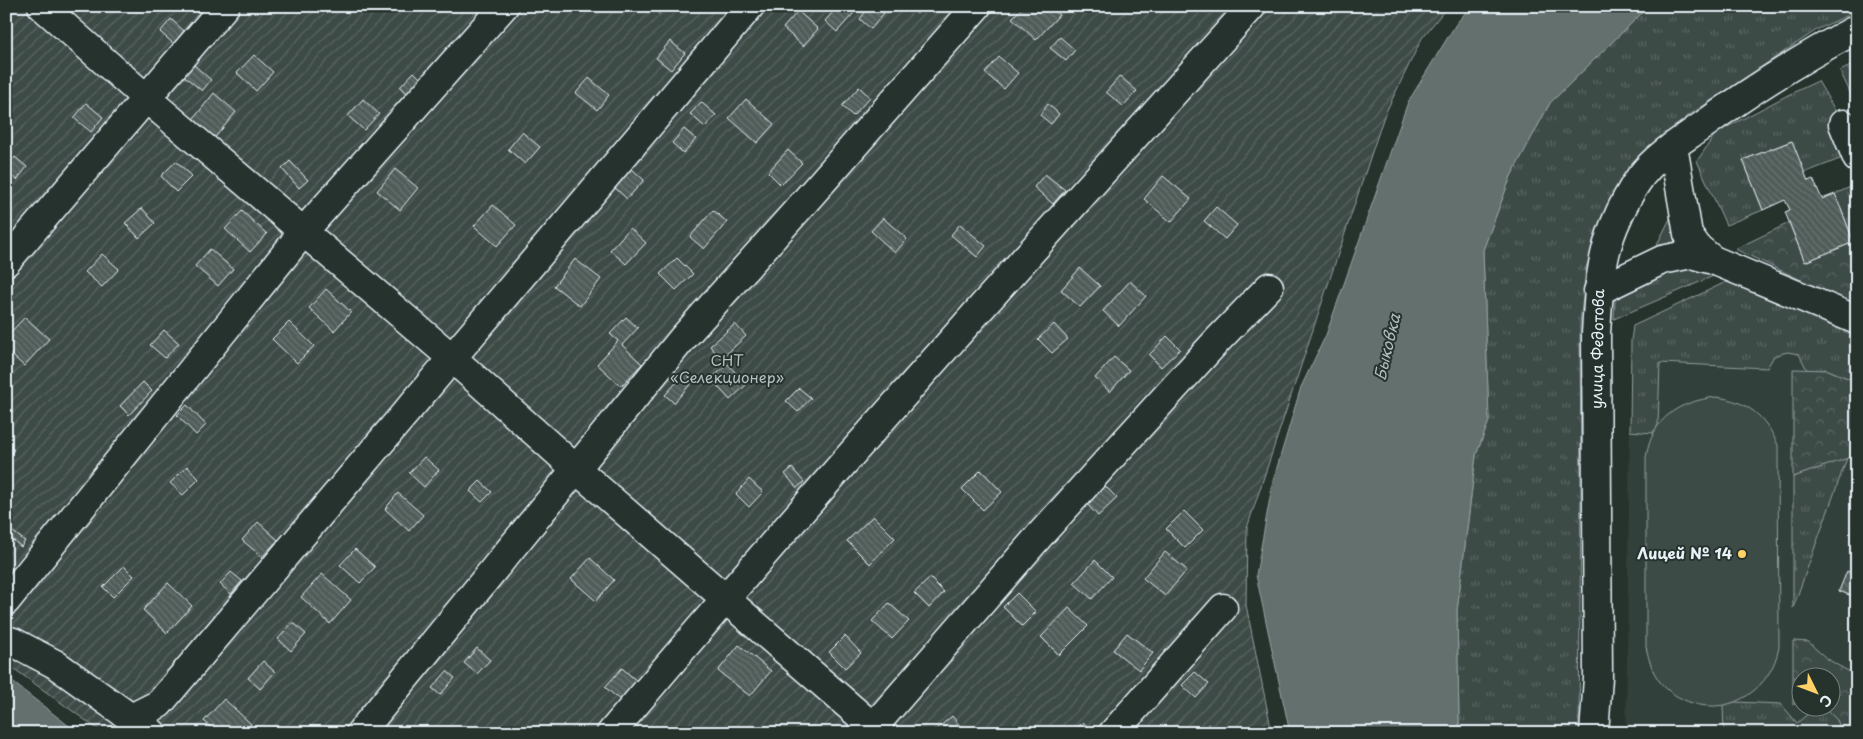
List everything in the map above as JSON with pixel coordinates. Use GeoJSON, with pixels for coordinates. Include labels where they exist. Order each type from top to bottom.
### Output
{"type":"FeatureCollection","features":[{"type":"Feature","properties":{"kind":"street"},"geometry":{"type":"LineString","coordinates":[[42,6],[146,98],[452,357],[576,469],[874,731],[1040,535],[1269,286]]}},
{"type":"Feature","properties":{"kind":"street"},"geometry":{"type":"LineString","coordinates":[[6,262],[226,6]]}},
{"type":"Feature","properties":{"kind":"street"},"geometry":{"type":"LineString","coordinates":[[6,601],[304,231],[504,6]]}},
{"type":"Feature","properties":{"kind":"street"},"geometry":{"type":"LineString","coordinates":[[6,640],[54,664],[142,726],[750,6]]}},
{"type":"Feature","properties":{"kind":"street"},"geometry":{"type":"LineString","coordinates":[[360,733],[683,338],[976,6]]}},
{"type":"Feature","properties":{"kind":"street"},"geometry":{"type":"LineString","coordinates":[[611,733],[724,599],[1028,255],[1252,6]]}},
{"type":"Feature","properties":{"kind":"street","name":"улица Федотова"},"geometry":{"type":"LineString","coordinates":[[1594,733],[1598,678],[1596,334],[1598,292],[1605,254],[1613,227],[1641,177],[1658,158],[1740,99],[1822,47],[1857,29]]}},
{"type":"Feature","properties":{"kind":"street"},"geometry":{"type":"LineString","coordinates":[[1843,124],[1857,158]]}},
{"type":"Feature","properties":{"kind":"street"},"geometry":{"type":"LineString","coordinates":[[1673,146],[1688,234],[1698,248],[1712,260]]}},
{"type":"Feature","properties":{"kind":"street"},"geometry":{"type":"LineString","coordinates":[[1598,292],[1662,260],[1691,254],[1712,260],[1857,320]]}},
{"type":"Feature","properties":{"kind":"street"},"geometry":{"type":"LineString","coordinates":[[1113,733],[1223,608]]}},
{"type":"Feature","properties":{"kind":"shaded area","name":"Лицей № 14"},"geometry":{"type":"Polygon","coordinates":[[[1725,298],[1857,354],[1857,725],[1837,733],[1626,733],[1631,341],[1725,298]]]}},
{"type":"Feature","properties":{"kind":"green space","name":"СНТ «Селекционер»"},"geometry":{"type":"Polygon","coordinates":[[[6,6],[1448,6],[1422,38],[1384,116],[1247,528],[1246,605],[1272,733],[103,733],[6,663],[6,6]]]}},
{"type":"Feature","properties":{"kind":"green space"},"geometry":{"type":"Polygon","coordinates":[[[1649,6],[1857,6],[1857,11],[1818,29],[1688,116],[1646,154],[1621,185],[1604,213],[1586,268],[1580,324],[1579,733],[1460,733],[1457,611],[1476,455],[1489,421],[1483,250],[1511,176],[1550,103],[1649,6]]]}},
{"type":"Feature","properties":{"kind":"green space"},"geometry":{"type":"Polygon","coordinates":[[[1857,63],[1857,107],[1840,71],[1857,63]]]}},
{"type":"Feature","properties":{"kind":"green space"},"geometry":{"type":"Polygon","coordinates":[[[1818,81],[1843,124],[1855,153],[1804,173],[1791,141],[1743,160],[1763,210],[1726,225],[1697,161],[1716,133],[1818,81]]]}},
{"type":"Feature","properties":{"kind":"green space"},"geometry":{"type":"Polygon","coordinates":[[[1857,184],[1857,241],[1854,242],[1835,194],[1857,184]]]}},
{"type":"Feature","properties":{"kind":"green space"},"geometry":{"type":"Polygon","coordinates":[[[1682,195],[1688,234],[1732,268],[1614,319],[1616,283],[1645,268],[1682,195]]]}},
{"type":"Feature","properties":{"kind":"green space"},"geometry":{"type":"Polygon","coordinates":[[[1789,223],[1805,262],[1854,242],[1857,249],[1857,306],[1735,249],[1789,223]]]}},
{"type":"Feature","properties":{"kind":"green space"},"geometry":{"type":"Polygon","coordinates":[[[1745,273],[1761,280],[1754,293],[1857,337],[1857,382],[1828,370],[1807,370],[1799,354],[1787,352],[1774,356],[1767,368],[1660,363],[1658,425],[1653,433],[1630,431],[1631,341],[1633,326],[1745,273]]]}},
{"type":"Feature","properties":{"kind":"green space"},"geometry":{"type":"Polygon","coordinates":[[[1793,369],[1828,370],[1857,382],[1857,455],[1793,477],[1793,369]]]}},
{"type":"Feature","properties":{"kind":"green space"},"geometry":{"type":"Polygon","coordinates":[[[1716,397],[1737,402],[1754,412],[1767,426],[1778,445],[1779,647],[1775,661],[1759,686],[1736,702],[1707,706],[1692,703],[1667,689],[1655,674],[1647,652],[1646,457],[1649,443],[1655,431],[1669,414],[1690,403],[1716,397]]]}},
{"type":"Feature","properties":{"kind":"green space"},"geometry":{"type":"Polygon","coordinates":[[[1847,458],[1793,608],[1793,477],[1847,458]]]}},
{"type":"Feature","properties":{"kind":"green space"},"geometry":{"type":"Polygon","coordinates":[[[1793,641],[1809,642],[1819,652],[1839,666],[1793,666],[1793,641]]]}},
{"type":"Feature","properties":{"kind":"green space"},"geometry":{"type":"Polygon","coordinates":[[[1840,667],[1857,675],[1857,725],[1842,731],[1833,716],[1840,716],[1840,667]]]}},
{"type":"Feature","properties":{"kind":"green space"},"geometry":{"type":"Polygon","coordinates":[[[1735,702],[1781,704],[1797,723],[1805,716],[1833,716],[1842,731],[1837,733],[1724,733],[1723,705],[1735,702]]]}},
{"type":"Feature","properties":{"kind":"water","name":"Быковка"},"geometry":{"type":"Polygon","coordinates":[[[1471,6],[1649,6],[1550,103],[1511,176],[1483,250],[1489,421],[1476,455],[1457,611],[1460,733],[1290,733],[1256,575],[1273,481],[1301,387],[1326,335],[1408,102],[1456,24],[1471,6]]]}},
{"type":"Feature","properties":{"kind":"water"},"geometry":{"type":"Polygon","coordinates":[[[6,677],[78,733],[6,733],[6,677]]]}},
{"type":"Feature","properties":{"kind":"building"},"geometry":{"type":"Polygon","coordinates":[[[651,6],[666,6],[659,14],[651,6]]]}},
{"type":"Feature","properties":{"kind":"building"},"geometry":{"type":"Polygon","coordinates":[[[838,6],[860,6],[837,32],[825,21],[838,6]]]}},
{"type":"Feature","properties":{"kind":"building"},"geometry":{"type":"Polygon","coordinates":[[[870,6],[875,6],[884,13],[871,29],[860,19],[870,6]]]}},
{"type":"Feature","properties":{"kind":"building"},"geometry":{"type":"Polygon","coordinates":[[[907,6],[924,6],[917,14],[907,6]]]}},
{"type":"Feature","properties":{"kind":"building"},"geometry":{"type":"Polygon","coordinates":[[[1024,6],[1050,6],[1059,15],[1036,40],[1012,18],[1024,6]]]}},
{"type":"Feature","properties":{"kind":"building"},"geometry":{"type":"Polygon","coordinates":[[[798,11],[818,29],[803,46],[783,28],[798,11]]]}},
{"type":"Feature","properties":{"kind":"building"},"geometry":{"type":"Polygon","coordinates":[[[171,19],[184,31],[174,44],[160,32],[171,19]]]}},
{"type":"Feature","properties":{"kind":"building"},"geometry":{"type":"Polygon","coordinates":[[[1060,37],[1075,50],[1066,61],[1050,48],[1060,37]]]}},
{"type":"Feature","properties":{"kind":"building"},"geometry":{"type":"Polygon","coordinates":[[[670,41],[685,53],[671,70],[656,58],[670,41]]]}},
{"type":"Feature","properties":{"kind":"building"},"geometry":{"type":"Polygon","coordinates":[[[254,55],[273,72],[256,91],[237,73],[254,55]]]}},
{"type":"Feature","properties":{"kind":"building"},"geometry":{"type":"Polygon","coordinates":[[[999,57],[1018,73],[1004,89],[985,73],[999,57]]]}},
{"type":"Feature","properties":{"kind":"building"},"geometry":{"type":"Polygon","coordinates":[[[193,64],[211,80],[202,91],[183,75],[193,64]]]}},
{"type":"Feature","properties":{"kind":"building"},"geometry":{"type":"Polygon","coordinates":[[[414,72],[424,82],[409,97],[400,87],[414,72]]]}},
{"type":"Feature","properties":{"kind":"building"},"geometry":{"type":"Polygon","coordinates":[[[1120,76],[1137,91],[1123,106],[1106,92],[1120,76]]]}},
{"type":"Feature","properties":{"kind":"building"},"geometry":{"type":"Polygon","coordinates":[[[589,78],[609,95],[597,110],[576,93],[589,78]]]}},
{"type":"Feature","properties":{"kind":"building"},"geometry":{"type":"Polygon","coordinates":[[[6,86],[15,93],[6,104],[6,86]]]}},
{"type":"Feature","properties":{"kind":"building"},"geometry":{"type":"Polygon","coordinates":[[[859,87],[870,97],[853,116],[842,106],[859,87]]]}},
{"type":"Feature","properties":{"kind":"building"},"geometry":{"type":"Polygon","coordinates":[[[214,93],[236,112],[212,141],[190,123],[214,93]]]}},
{"type":"Feature","properties":{"kind":"building"},"geometry":{"type":"Polygon","coordinates":[[[363,99],[379,114],[364,130],[348,116],[363,99]]]}},
{"type":"Feature","properties":{"kind":"building"},"geometry":{"type":"Polygon","coordinates":[[[746,99],[774,124],[757,143],[729,118],[746,99]]]}},
{"type":"Feature","properties":{"kind":"building"},"geometry":{"type":"Polygon","coordinates":[[[701,102],[716,115],[705,127],[690,114],[701,102]]]}},
{"type":"Feature","properties":{"kind":"building"},"geometry":{"type":"Polygon","coordinates":[[[86,103],[103,117],[91,132],[74,118],[86,103]]]}},
{"type":"Feature","properties":{"kind":"building"},"geometry":{"type":"Polygon","coordinates":[[[1048,104],[1059,114],[1051,124],[1040,115],[1048,104]]]}},
{"type":"Feature","properties":{"kind":"building"},"geometry":{"type":"Polygon","coordinates":[[[684,129],[696,139],[683,153],[672,143],[684,129]]]}},
{"type":"Feature","properties":{"kind":"building"},"geometry":{"type":"Polygon","coordinates":[[[522,132],[540,147],[525,164],[508,149],[522,132]]]}},
{"type":"Feature","properties":{"kind":"building"},"geometry":{"type":"Polygon","coordinates":[[[1792,141],[1808,181],[1813,179],[1822,199],[1835,194],[1854,242],[1805,262],[1785,212],[1790,210],[1785,200],[1763,210],[1743,160],[1792,141]]]}},
{"type":"Feature","properties":{"kind":"building"},"geometry":{"type":"Polygon","coordinates":[[[788,150],[802,163],[781,185],[768,172],[788,150]]]}},
{"type":"Feature","properties":{"kind":"building"},"geometry":{"type":"Polygon","coordinates":[[[15,157],[27,167],[17,180],[6,172],[6,167],[15,157]]]}},
{"type":"Feature","properties":{"kind":"building"},"geometry":{"type":"Polygon","coordinates":[[[176,161],[192,176],[176,192],[161,176],[176,161]]]}},
{"type":"Feature","properties":{"kind":"building"},"geometry":{"type":"Polygon","coordinates":[[[290,161],[308,180],[299,188],[282,169],[290,161]]]}},
{"type":"Feature","properties":{"kind":"building"},"geometry":{"type":"Polygon","coordinates":[[[631,168],[644,180],[627,199],[614,187],[631,168]]]}},
{"type":"Feature","properties":{"kind":"building"},"geometry":{"type":"Polygon","coordinates":[[[395,169],[418,188],[400,210],[377,191],[395,169]]]}},
{"type":"Feature","properties":{"kind":"building"},"geometry":{"type":"Polygon","coordinates":[[[1045,174],[1065,190],[1053,204],[1034,187],[1045,174]]]}},
{"type":"Feature","properties":{"kind":"building"},"geometry":{"type":"Polygon","coordinates":[[[1163,176],[1191,199],[1171,222],[1144,199],[1163,176]]]}},
{"type":"Feature","properties":{"kind":"building"},"geometry":{"type":"Polygon","coordinates":[[[493,205],[516,225],[497,246],[474,226],[493,205]]]}},
{"type":"Feature","properties":{"kind":"building"},"geometry":{"type":"Polygon","coordinates":[[[1216,207],[1237,225],[1225,239],[1204,221],[1216,207]]]}},
{"type":"Feature","properties":{"kind":"building"},"geometry":{"type":"Polygon","coordinates":[[[142,208],[155,223],[139,238],[125,223],[142,208]]]}},
{"type":"Feature","properties":{"kind":"building"},"geometry":{"type":"Polygon","coordinates":[[[713,210],[727,222],[704,249],[690,237],[713,210]]]}},
{"type":"Feature","properties":{"kind":"building"},"geometry":{"type":"Polygon","coordinates":[[[242,211],[267,234],[250,252],[225,229],[242,211]]]}},
{"type":"Feature","properties":{"kind":"building"},"geometry":{"type":"Polygon","coordinates":[[[883,218],[907,239],[895,253],[871,231],[883,218]]]}},
{"type":"Feature","properties":{"kind":"building"},"geometry":{"type":"Polygon","coordinates":[[[960,224],[986,246],[977,257],[951,235],[960,224]]]}},
{"type":"Feature","properties":{"kind":"building"},"geometry":{"type":"Polygon","coordinates":[[[630,228],[646,243],[626,264],[610,250],[630,228]]]}},
{"type":"Feature","properties":{"kind":"building"},"geometry":{"type":"Polygon","coordinates":[[[210,249],[233,269],[218,286],[195,266],[210,249]]]}},
{"type":"Feature","properties":{"kind":"building"},"geometry":{"type":"Polygon","coordinates":[[[102,254],[119,269],[102,287],[85,272],[102,254]]]}},
{"type":"Feature","properties":{"kind":"building"},"geometry":{"type":"Polygon","coordinates":[[[677,258],[693,274],[676,290],[660,274],[677,258]]]}},
{"type":"Feature","properties":{"kind":"building"},"geometry":{"type":"Polygon","coordinates":[[[575,259],[601,279],[580,306],[554,286],[575,259]]]}},
{"type":"Feature","properties":{"kind":"building"},"geometry":{"type":"Polygon","coordinates":[[[1080,268],[1100,286],[1080,307],[1061,290],[1080,268]]]}},
{"type":"Feature","properties":{"kind":"building"},"geometry":{"type":"Polygon","coordinates":[[[1130,281],[1146,296],[1119,326],[1103,311],[1130,281]]]}},
{"type":"Feature","properties":{"kind":"building"},"geometry":{"type":"Polygon","coordinates":[[[326,289],[351,312],[334,331],[309,308],[326,289]]]}},
{"type":"Feature","properties":{"kind":"building"},"geometry":{"type":"Polygon","coordinates":[[[25,317],[49,339],[24,366],[6,350],[6,337],[25,317]]]}},
{"type":"Feature","properties":{"kind":"building"},"geometry":{"type":"Polygon","coordinates":[[[626,317],[638,328],[622,345],[642,364],[621,386],[597,364],[618,341],[610,334],[626,317]]]}},
{"type":"Feature","properties":{"kind":"building"},"geometry":{"type":"Polygon","coordinates":[[[289,322],[314,346],[297,363],[272,339],[289,322]]]}},
{"type":"Feature","properties":{"kind":"building"},"geometry":{"type":"Polygon","coordinates":[[[735,324],[746,336],[721,359],[710,346],[735,324]]]}},
{"type":"Feature","properties":{"kind":"building"},"geometry":{"type":"Polygon","coordinates":[[[1054,324],[1068,339],[1052,353],[1038,339],[1054,324]]]}},
{"type":"Feature","properties":{"kind":"building"},"geometry":{"type":"Polygon","coordinates":[[[164,330],[179,343],[165,358],[150,345],[164,330]]]}},
{"type":"Feature","properties":{"kind":"building"},"geometry":{"type":"Polygon","coordinates":[[[1167,336],[1180,349],[1161,367],[1149,355],[1167,336]]]}},
{"type":"Feature","properties":{"kind":"building"},"geometry":{"type":"Polygon","coordinates":[[[1114,357],[1129,370],[1110,392],[1095,378],[1114,357]]]}},
{"type":"Feature","properties":{"kind":"building"},"geometry":{"type":"Polygon","coordinates":[[[728,364],[746,385],[730,400],[711,379],[728,364]]]}},
{"type":"Feature","properties":{"kind":"building"},"geometry":{"type":"Polygon","coordinates":[[[685,373],[693,381],[674,403],[665,395],[685,373]]]}},
{"type":"Feature","properties":{"kind":"building"},"geometry":{"type":"Polygon","coordinates":[[[143,382],[152,391],[129,415],[120,406],[143,382]]]}},
{"type":"Feature","properties":{"kind":"building"},"geometry":{"type":"Polygon","coordinates":[[[799,388],[811,398],[798,412],[786,401],[799,388]]]}},
{"type":"Feature","properties":{"kind":"building"},"geometry":{"type":"Polygon","coordinates":[[[187,405],[206,425],[196,435],[177,415],[187,405]]]}},
{"type":"Feature","properties":{"kind":"building"},"geometry":{"type":"Polygon","coordinates":[[[6,443],[14,450],[6,458],[6,443]]]}},
{"type":"Feature","properties":{"kind":"building"},"geometry":{"type":"Polygon","coordinates":[[[424,457],[439,470],[424,487],[409,473],[424,457]]]}},
{"type":"Feature","properties":{"kind":"building"},"geometry":{"type":"Polygon","coordinates":[[[187,466],[199,479],[183,495],[170,483],[187,466]]]}},
{"type":"Feature","properties":{"kind":"building"},"geometry":{"type":"Polygon","coordinates":[[[792,468],[804,482],[797,488],[785,474],[792,468]]]}},
{"type":"Feature","properties":{"kind":"building"},"geometry":{"type":"Polygon","coordinates":[[[981,470],[1002,492],[983,510],[962,489],[981,470]]]}},
{"type":"Feature","properties":{"kind":"building"},"geometry":{"type":"Polygon","coordinates":[[[749,479],[763,492],[749,507],[736,494],[749,479]]]}},
{"type":"Feature","properties":{"kind":"building"},"geometry":{"type":"Polygon","coordinates":[[[480,481],[492,492],[482,502],[470,491],[480,481]]]}},
{"type":"Feature","properties":{"kind":"building"},"geometry":{"type":"Polygon","coordinates":[[[1103,484],[1117,498],[1098,516],[1085,502],[1103,484]]]}},
{"type":"Feature","properties":{"kind":"building"},"geometry":{"type":"Polygon","coordinates":[[[398,493],[423,515],[409,531],[385,509],[398,493]]]}},
{"type":"Feature","properties":{"kind":"building"},"geometry":{"type":"Polygon","coordinates":[[[1184,511],[1203,530],[1185,548],[1166,529],[1184,511]]]}},
{"type":"Feature","properties":{"kind":"building"},"geometry":{"type":"Polygon","coordinates":[[[873,516],[895,538],[870,564],[847,541],[873,516]]]}},
{"type":"Feature","properties":{"kind":"building"},"geometry":{"type":"Polygon","coordinates":[[[258,522],[278,540],[262,557],[242,540],[258,522]]]}},
{"type":"Feature","properties":{"kind":"building"},"geometry":{"type":"Polygon","coordinates":[[[12,531],[25,541],[21,547],[8,536],[12,531]]]}},
{"type":"Feature","properties":{"kind":"building"},"geometry":{"type":"Polygon","coordinates":[[[355,549],[375,567],[360,583],[340,565],[355,549]]]}},
{"type":"Feature","properties":{"kind":"building"},"geometry":{"type":"Polygon","coordinates":[[[1165,552],[1187,570],[1165,596],[1143,578],[1165,552]]]}},
{"type":"Feature","properties":{"kind":"building"},"geometry":{"type":"Polygon","coordinates":[[[590,558],[614,580],[596,601],[571,579],[590,558]]]}},
{"type":"Feature","properties":{"kind":"building"},"geometry":{"type":"Polygon","coordinates":[[[1095,560],[1112,577],[1092,599],[1074,583],[1095,560]]]}},
{"type":"Feature","properties":{"kind":"building"},"geometry":{"type":"Polygon","coordinates":[[[124,566],[134,576],[113,597],[103,587],[124,566]]]}},
{"type":"Feature","properties":{"kind":"building"},"geometry":{"type":"Polygon","coordinates":[[[1847,571],[1857,575],[1857,598],[1839,591],[1847,571]]]}},
{"type":"Feature","properties":{"kind":"building"},"geometry":{"type":"Polygon","coordinates":[[[231,572],[242,581],[231,594],[220,584],[231,572]]]}},
{"type":"Feature","properties":{"kind":"building"},"geometry":{"type":"Polygon","coordinates":[[[322,574],[351,600],[330,624],[301,597],[322,574]]]}},
{"type":"Feature","properties":{"kind":"building"},"geometry":{"type":"Polygon","coordinates":[[[930,578],[944,592],[929,608],[914,593],[930,578]]]}},
{"type":"Feature","properties":{"kind":"building"},"geometry":{"type":"Polygon","coordinates":[[[168,583],[192,606],[167,633],[143,610],[168,583]]]}},
{"type":"Feature","properties":{"kind":"building"},"geometry":{"type":"Polygon","coordinates":[[[1017,593],[1036,612],[1022,626],[1003,607],[1017,593]]]}},
{"type":"Feature","properties":{"kind":"building"},"geometry":{"type":"Polygon","coordinates":[[[889,603],[909,621],[892,639],[872,621],[889,603]]]}},
{"type":"Feature","properties":{"kind":"building"},"geometry":{"type":"Polygon","coordinates":[[[1069,608],[1088,626],[1059,655],[1041,637],[1069,608]]]}},
{"type":"Feature","properties":{"kind":"building"},"geometry":{"type":"Polygon","coordinates":[[[293,622],[306,634],[291,651],[278,639],[293,622]]]}},
{"type":"Feature","properties":{"kind":"building"},"geometry":{"type":"Polygon","coordinates":[[[1127,633],[1153,653],[1139,670],[1113,650],[1127,633]]]}},
{"type":"Feature","properties":{"kind":"building"},"geometry":{"type":"Polygon","coordinates":[[[845,636],[861,653],[845,668],[829,652],[845,636]]]}},
{"type":"Feature","properties":{"kind":"building"},"geometry":{"type":"Polygon","coordinates":[[[739,645],[771,671],[750,696],[718,671],[739,645]]]}},
{"type":"Feature","properties":{"kind":"building"},"geometry":{"type":"Polygon","coordinates":[[[477,648],[490,660],[477,674],[464,663],[477,648]]]}},
{"type":"Feature","properties":{"kind":"building"},"geometry":{"type":"Polygon","coordinates":[[[263,661],[275,672],[260,689],[248,678],[263,661]]]}},
{"type":"Feature","properties":{"kind":"building"},"geometry":{"type":"Polygon","coordinates":[[[622,668],[639,683],[622,702],[605,687],[622,668]]]}},
{"type":"Feature","properties":{"kind":"building"},"geometry":{"type":"Polygon","coordinates":[[[447,671],[455,678],[440,695],[432,688],[447,671]]]}},
{"type":"Feature","properties":{"kind":"building"},"geometry":{"type":"Polygon","coordinates":[[[1195,672],[1209,684],[1196,698],[1182,685],[1195,672]]]}},
{"type":"Feature","properties":{"kind":"building"},"geometry":{"type":"Polygon","coordinates":[[[224,699],[251,724],[243,733],[217,733],[204,721],[224,699]]]}},
{"type":"Feature","properties":{"kind":"building"},"geometry":{"type":"Polygon","coordinates":[[[952,716],[966,733],[932,733],[952,716]]]}},
{"type":"Feature","properties":{"kind":"building"},"geometry":{"type":"Polygon","coordinates":[[[1083,722],[1093,732],[1072,733],[1083,722]]]}},
{"type":"Feature","properties":{"kind":"building"},"geometry":{"type":"Polygon","coordinates":[[[1208,724],[1219,733],[1201,733],[1208,724]]]}},
{"type":"Feature","properties":{"kind":"place","name":"Лицей № 14"},"geometry":{"type":"Point","coordinates":[1742,554]}}]}
